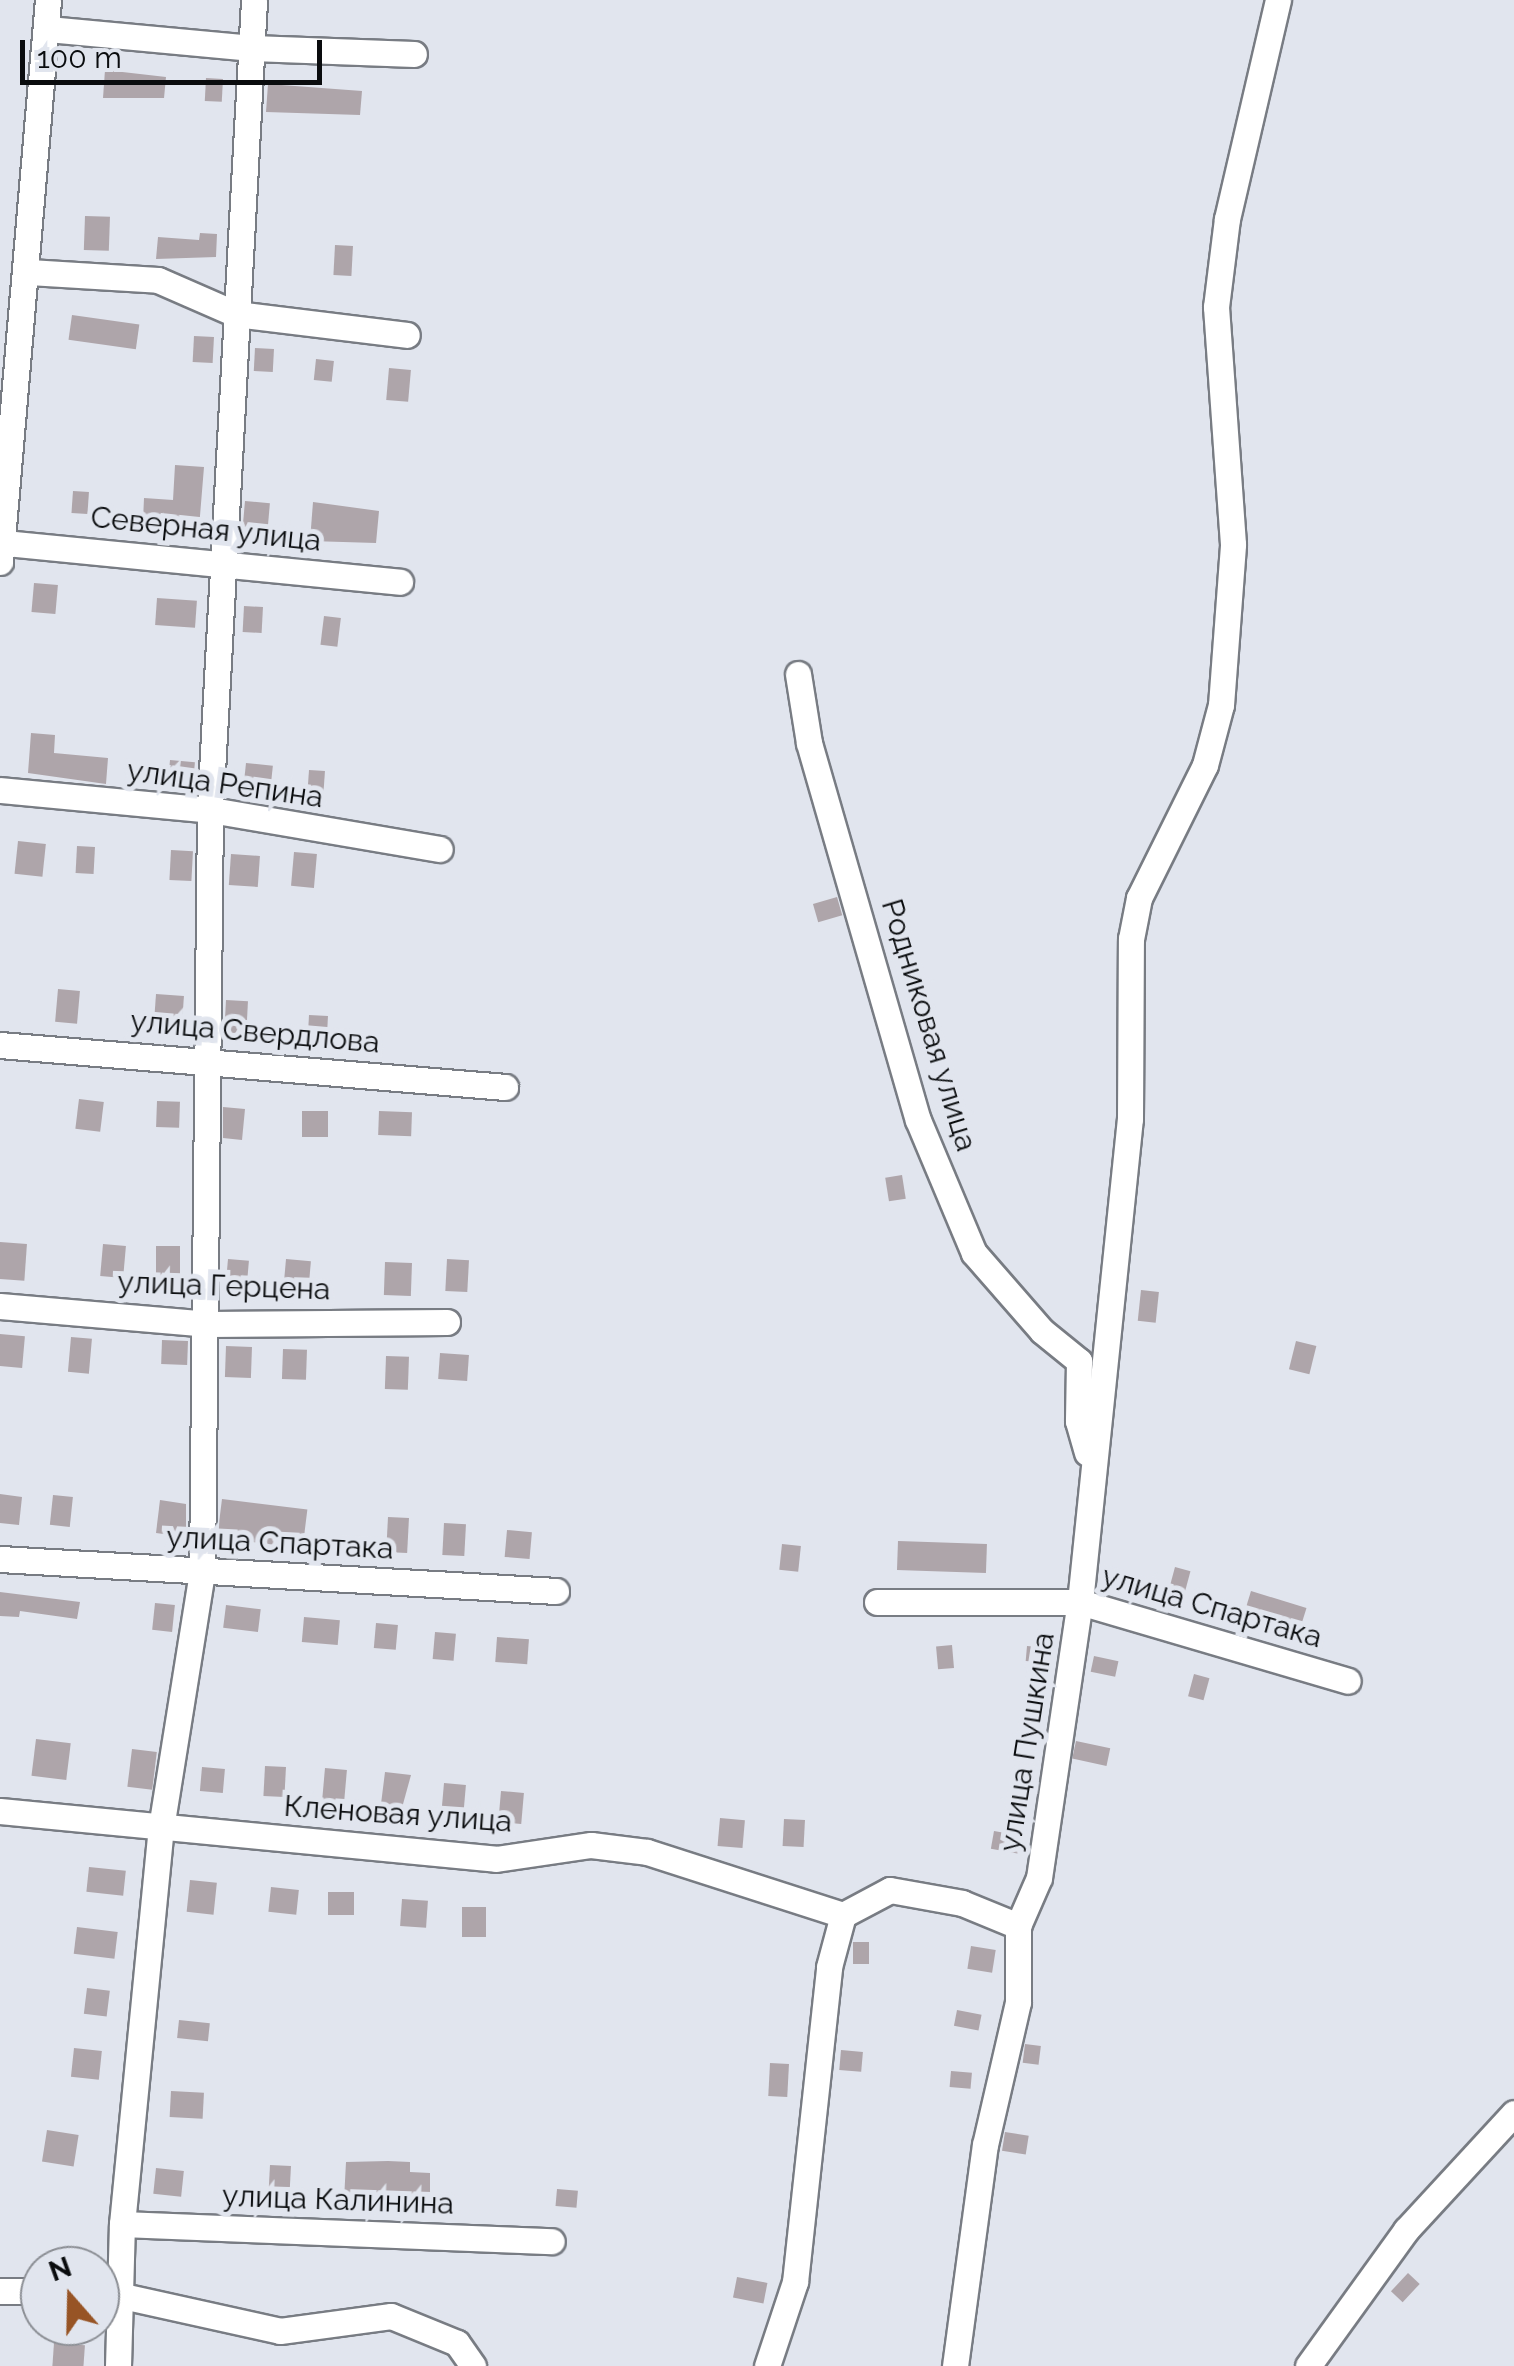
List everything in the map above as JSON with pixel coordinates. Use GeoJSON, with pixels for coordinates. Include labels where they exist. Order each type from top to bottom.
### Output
{"type":"FeatureCollection","features":[{"type":"Feature","properties":{"kind":"street"},"geometry":{"type":"LineString","coordinates":[[2,552],[29,272],[48,0]]}},
{"type":"Feature","properties":{"kind":"street"},"geometry":{"type":"LineString","coordinates":[[118,2246],[161,1828],[202,1572],[209,1324],[204,1061],[211,810],[254,0]]}},
{"type":"Feature","properties":{"kind":"street","name":"улица Пушкина"},"geometry":{"type":"LineString","coordinates":[[956,2366],[986,2145],[1018,2002],[1018,1926],[1039,1878],[1080,1602],[1130,1120],[1132,939],[1140,898],[1205,765],[1221,705],[1233,544],[1216,307],[1227,219],[1278,0]]}},
{"type":"Feature","properties":{"kind":"street"},"geometry":{"type":"LineString","coordinates":[[48,30],[252,48],[414,54]]}},
{"type":"Feature","properties":{"kind":"street"},"geometry":{"type":"LineString","coordinates":[[29,272],[158,280],[236,314],[407,334]]}},
{"type":"Feature","properties":{"kind":"street","name":"Северная улица"},"geometry":{"type":"LineString","coordinates":[[2,552],[224,562],[400,582]]}},
{"type":"Feature","properties":{"kind":"street","name":"Родниковая улица"},"geometry":{"type":"LineString","coordinates":[[798,674],[810,743],[918,1120],[974,1254],[1042,1331],[1078,1361],[1078,1421],[1092,1471]]}},
{"type":"Feature","properties":{"kind":"street","name":"улица Репина"},"geometry":{"type":"LineString","coordinates":[[0,790],[211,810],[440,849]]}},
{"type":"Feature","properties":{"kind":"street","name":"улица Свердлова"},"geometry":{"type":"LineString","coordinates":[[0,1045],[505,1087]]}},
{"type":"Feature","properties":{"kind":"street","name":"улица Герцена"},"geometry":{"type":"LineString","coordinates":[[0,1306],[209,1324],[447,1322]]}},
{"type":"Feature","properties":{"kind":"street","name":"улица Спартака"},"geometry":{"type":"LineString","coordinates":[[0,1559],[556,1591]]}},
{"type":"Feature","properties":{"kind":"street","name":"улица Спартака"},"geometry":{"type":"LineString","coordinates":[[877,1602],[1080,1602],[1348,1681]]}},
{"type":"Feature","properties":{"kind":"street","name":"Кленовая улица"},"geometry":{"type":"LineString","coordinates":[[0,1810],[496,1859],[591,1845],[647,1852],[843,1915]]}},
{"type":"Feature","properties":{"kind":"street"},"geometry":{"type":"LineString","coordinates":[[767,2366],[795,2282],[828,1967],[843,1915],[890,1890],[962,1903],[1018,1926]]}},
{"type":"Feature","properties":{"kind":"street"},"geometry":{"type":"LineString","coordinates":[[1308,2366],[1406,2230],[1514,2113]]}},
{"type":"Feature","properties":{"kind":"street","name":"улица Калинина"},"geometry":{"type":"LineString","coordinates":[[122,2224],[552,2241]]}},
{"type":"Feature","properties":{"kind":"street"},"geometry":{"type":"LineString","coordinates":[[120,2294],[176,2312],[280,2331],[391,2316],[457,2343],[473,2366]]}},
{"type":"Feature","properties":{"kind":"building"},"geometry":{"type":"Polygon","coordinates":[[[105,70],[166,77],[164,98],[103,98],[105,70]]]}},
{"type":"Feature","properties":{"kind":"building"},"geometry":{"type":"Polygon","coordinates":[[[206,78],[223,79],[222,102],[205,101],[206,78]]]}},
{"type":"Feature","properties":{"kind":"building"},"geometry":{"type":"Polygon","coordinates":[[[268,84],[362,91],[360,115],[266,112],[268,84]]]}},
{"type":"Feature","properties":{"kind":"building"},"geometry":{"type":"Polygon","coordinates":[[[85,216],[110,217],[109,251],[84,250],[85,216]]]}},
{"type":"Feature","properties":{"kind":"building"},"geometry":{"type":"Polygon","coordinates":[[[200,233],[217,234],[216,257],[156,259],[158,237],[199,240],[200,233]]]}},
{"type":"Feature","properties":{"kind":"building"},"geometry":{"type":"Polygon","coordinates":[[[335,245],[353,246],[351,276],[333,275],[335,245]]]}},
{"type":"Feature","properties":{"kind":"building"},"geometry":{"type":"Polygon","coordinates":[[[72,315],[139,324],[136,349],[69,340],[72,315]]]}},
{"type":"Feature","properties":{"kind":"building"},"geometry":{"type":"Polygon","coordinates":[[[194,336],[214,337],[213,363],[193,362],[194,336]]]}},
{"type":"Feature","properties":{"kind":"building"},"geometry":{"type":"Polygon","coordinates":[[[255,348],[274,349],[273,372],[254,371],[255,348]]]}},
{"type":"Feature","properties":{"kind":"building"},"geometry":{"type":"Polygon","coordinates":[[[316,359],[334,361],[332,382],[314,380],[316,359]]]}},
{"type":"Feature","properties":{"kind":"building"},"geometry":{"type":"Polygon","coordinates":[[[389,368],[411,370],[408,402],[386,400],[389,368]]]}},
{"type":"Feature","properties":{"kind":"building"},"geometry":{"type":"Polygon","coordinates":[[[175,465],[204,467],[199,528],[143,521],[144,498],[173,500],[175,465]]]}},
{"type":"Feature","properties":{"kind":"building"},"geometry":{"type":"Polygon","coordinates":[[[73,491],[89,492],[87,514],[71,513],[73,491]]]}},
{"type":"Feature","properties":{"kind":"building"},"geometry":{"type":"Polygon","coordinates":[[[245,501],[270,503],[267,534],[242,532],[245,501]]]}},
{"type":"Feature","properties":{"kind":"building"},"geometry":{"type":"Polygon","coordinates":[[[313,502],[379,511],[376,543],[310,541],[313,502]]]}},
{"type":"Feature","properties":{"kind":"building"},"geometry":{"type":"Polygon","coordinates":[[[34,583],[58,585],[55,614],[31,612],[34,583]]]}},
{"type":"Feature","properties":{"kind":"building"},"geometry":{"type":"Polygon","coordinates":[[[157,598],[197,601],[195,628],[155,625],[157,598]]]}},
{"type":"Feature","properties":{"kind":"building"},"geometry":{"type":"Polygon","coordinates":[[[244,606],[263,607],[262,633],[243,632],[244,606]]]}},
{"type":"Feature","properties":{"kind":"building"},"geometry":{"type":"Polygon","coordinates":[[[324,616],[341,618],[337,647],[320,645],[324,616]]]}},
{"type":"Feature","properties":{"kind":"building"},"geometry":{"type":"Polygon","coordinates":[[[31,733],[55,735],[54,753],[108,758],[106,784],[28,773],[31,733]]]}},
{"type":"Feature","properties":{"kind":"building"},"geometry":{"type":"Polygon","coordinates":[[[170,760],[195,762],[192,791],[167,789],[170,760]]]}},
{"type":"Feature","properties":{"kind":"building"},"geometry":{"type":"Polygon","coordinates":[[[246,763],[273,766],[269,799],[243,796],[246,763]]]}},
{"type":"Feature","properties":{"kind":"building"},"geometry":{"type":"Polygon","coordinates":[[[309,770],[325,771],[323,793],[307,792],[309,770]]]}},
{"type":"Feature","properties":{"kind":"building"},"geometry":{"type":"Polygon","coordinates":[[[18,841],[46,844],[42,877],[15,874],[18,841]]]}},
{"type":"Feature","properties":{"kind":"building"},"geometry":{"type":"Polygon","coordinates":[[[77,846],[95,847],[94,874],[76,873],[77,846]]]}},
{"type":"Feature","properties":{"kind":"building"},"geometry":{"type":"Polygon","coordinates":[[[171,850],[193,851],[191,881],[169,880],[171,850]]]}},
{"type":"Feature","properties":{"kind":"building"},"geometry":{"type":"Polygon","coordinates":[[[294,852],[317,854],[314,888],[291,886],[294,852]]]}},
{"type":"Feature","properties":{"kind":"building"},"geometry":{"type":"Polygon","coordinates":[[[231,854],[260,856],[258,887],[229,885],[231,854]]]}},
{"type":"Feature","properties":{"kind":"building"},"geometry":{"type":"Polygon","coordinates":[[[837,897],[842,915],[818,922],[813,904],[837,897]]]}},
{"type":"Feature","properties":{"kind":"building"},"geometry":{"type":"Polygon","coordinates":[[[58,989],[80,991],[77,1024],[55,1022],[58,989]]]}},
{"type":"Feature","properties":{"kind":"building"},"geometry":{"type":"Polygon","coordinates":[[[156,994],[184,996],[181,1032],[153,1030],[156,994]]]}},
{"type":"Feature","properties":{"kind":"building"},"geometry":{"type":"Polygon","coordinates":[[[226,1000],[248,1001],[246,1039],[224,1038],[226,1000]]]}},
{"type":"Feature","properties":{"kind":"building"},"geometry":{"type":"Polygon","coordinates":[[[309,1015],[328,1016],[327,1042],[308,1041],[309,1015]]]}},
{"type":"Feature","properties":{"kind":"building"},"geometry":{"type":"Polygon","coordinates":[[[79,1099],[104,1102],[100,1132],[75,1129],[79,1099]]]}},
{"type":"Feature","properties":{"kind":"building"},"geometry":{"type":"Polygon","coordinates":[[[157,1101],[180,1102],[179,1128],[156,1127],[157,1101]]]}},
{"type":"Feature","properties":{"kind":"building"},"geometry":{"type":"Polygon","coordinates":[[[223,1107],[245,1109],[242,1140],[223,1138],[223,1107]]]}},
{"type":"Feature","properties":{"kind":"building"},"geometry":{"type":"Polygon","coordinates":[[[302,1111],[328,1111],[328,1137],[302,1137],[302,1111]]]}},
{"type":"Feature","properties":{"kind":"building"},"geometry":{"type":"Polygon","coordinates":[[[379,1111],[412,1112],[411,1136],[378,1135],[379,1111]]]}},
{"type":"Feature","properties":{"kind":"building"},"geometry":{"type":"Polygon","coordinates":[[[902,1175],[906,1199],[889,1201],[885,1178],[902,1175]]]}},
{"type":"Feature","properties":{"kind":"building"},"geometry":{"type":"Polygon","coordinates":[[[0,1242],[27,1244],[24,1281],[0,1279],[0,1242]]]}},
{"type":"Feature","properties":{"kind":"building"},"geometry":{"type":"Polygon","coordinates":[[[103,1244],[126,1246],[123,1278],[100,1276],[103,1244]]]}},
{"type":"Feature","properties":{"kind":"building"},"geometry":{"type":"Polygon","coordinates":[[[156,1246],[180,1246],[180,1285],[156,1285],[156,1246]]]}},
{"type":"Feature","properties":{"kind":"building"},"geometry":{"type":"Polygon","coordinates":[[[228,1259],[249,1261],[246,1289],[226,1287],[228,1259]]]}},
{"type":"Feature","properties":{"kind":"building"},"geometry":{"type":"Polygon","coordinates":[[[286,1259],[311,1261],[308,1294],[283,1292],[286,1259]]]}},
{"type":"Feature","properties":{"kind":"building"},"geometry":{"type":"Polygon","coordinates":[[[447,1259],[469,1260],[467,1292],[445,1291],[447,1259]]]}},
{"type":"Feature","properties":{"kind":"building"},"geometry":{"type":"Polygon","coordinates":[[[385,1262],[412,1263],[411,1296],[384,1295],[385,1262]]]}},
{"type":"Feature","properties":{"kind":"building"},"geometry":{"type":"Polygon","coordinates":[[[1141,1290],[1159,1292],[1156,1323],[1138,1321],[1141,1290]]]}},
{"type":"Feature","properties":{"kind":"building"},"geometry":{"type":"Polygon","coordinates":[[[0,1334],[25,1336],[22,1368],[0,1366],[0,1334]]]}},
{"type":"Feature","properties":{"kind":"building"},"geometry":{"type":"Polygon","coordinates":[[[71,1337],[92,1339],[89,1374],[68,1372],[71,1337]]]}},
{"type":"Feature","properties":{"kind":"building"},"geometry":{"type":"Polygon","coordinates":[[[162,1340],[188,1341],[187,1365],[161,1364],[162,1340]]]}},
{"type":"Feature","properties":{"kind":"building"},"geometry":{"type":"Polygon","coordinates":[[[1296,1341],[1316,1346],[1309,1374],[1289,1369],[1296,1341]]]}},
{"type":"Feature","properties":{"kind":"building"},"geometry":{"type":"Polygon","coordinates":[[[226,1346],[252,1347],[251,1378],[225,1377],[226,1346]]]}},
{"type":"Feature","properties":{"kind":"building"},"geometry":{"type":"Polygon","coordinates":[[[283,1349],[307,1350],[306,1380],[282,1379],[283,1349]]]}},
{"type":"Feature","properties":{"kind":"building"},"geometry":{"type":"Polygon","coordinates":[[[440,1353],[469,1355],[467,1381],[438,1379],[440,1353]]]}},
{"type":"Feature","properties":{"kind":"building"},"geometry":{"type":"Polygon","coordinates":[[[386,1356],[409,1357],[408,1390],[385,1389],[386,1356]]]}},
{"type":"Feature","properties":{"kind":"building"},"geometry":{"type":"Polygon","coordinates":[[[0,1494],[22,1497],[19,1525],[0,1523],[0,1494]]]}},
{"type":"Feature","properties":{"kind":"building"},"geometry":{"type":"Polygon","coordinates":[[[53,1495],[73,1497],[70,1527],[50,1525],[53,1495]]]}},
{"type":"Feature","properties":{"kind":"building"},"geometry":{"type":"Polygon","coordinates":[[[222,1499],[307,1509],[303,1548],[217,1538],[222,1499]]]}},
{"type":"Feature","properties":{"kind":"building"},"geometry":{"type":"Polygon","coordinates":[[[160,1500],[186,1504],[186,1537],[156,1533],[160,1500]]]}},
{"type":"Feature","properties":{"kind":"building"},"geometry":{"type":"Polygon","coordinates":[[[388,1517],[409,1518],[407,1553],[386,1552],[388,1517]]]}},
{"type":"Feature","properties":{"kind":"building"},"geometry":{"type":"Polygon","coordinates":[[[444,1523],[466,1524],[464,1556],[442,1555],[444,1523]]]}},
{"type":"Feature","properties":{"kind":"building"},"geometry":{"type":"Polygon","coordinates":[[[507,1530],[532,1532],[530,1559],[505,1557],[507,1530]]]}},
{"type":"Feature","properties":{"kind":"building"},"geometry":{"type":"Polygon","coordinates":[[[898,1541],[987,1544],[986,1573],[897,1570],[898,1541]]]}},
{"type":"Feature","properties":{"kind":"building"},"geometry":{"type":"Polygon","coordinates":[[[782,1544],[801,1546],[798,1572],[779,1570],[782,1544]]]}},
{"type":"Feature","properties":{"kind":"building"},"geometry":{"type":"Polygon","coordinates":[[[1175,1567],[1190,1571],[1183,1598],[1168,1594],[1175,1567]]]}},
{"type":"Feature","properties":{"kind":"building"},"geometry":{"type":"Polygon","coordinates":[[[1251,1591],[1306,1608],[1301,1627],[1245,1610],[1251,1591]]]}},
{"type":"Feature","properties":{"kind":"building"},"geometry":{"type":"Polygon","coordinates":[[[0,1592],[80,1602],[77,1619],[20,1611],[19,1617],[0,1616],[0,1592]]]}},
{"type":"Feature","properties":{"kind":"building"},"geometry":{"type":"Polygon","coordinates":[[[155,1603],[175,1605],[172,1632],[152,1630],[155,1603]]]}},
{"type":"Feature","properties":{"kind":"building"},"geometry":{"type":"Polygon","coordinates":[[[226,1605],[261,1609],[258,1632],[223,1628],[226,1605]]]}},
{"type":"Feature","properties":{"kind":"building"},"geometry":{"type":"Polygon","coordinates":[[[304,1617],[340,1620],[338,1645],[302,1642],[304,1617]]]}},
{"type":"Feature","properties":{"kind":"building"},"geometry":{"type":"Polygon","coordinates":[[[376,1623],[398,1625],[396,1650],[374,1648],[376,1623]]]}},
{"type":"Feature","properties":{"kind":"building"},"geometry":{"type":"Polygon","coordinates":[[[435,1632],[456,1634],[454,1661],[433,1659],[435,1632]]]}},
{"type":"Feature","properties":{"kind":"building"},"geometry":{"type":"Polygon","coordinates":[[[497,1637],[529,1639],[527,1664],[495,1662],[497,1637]]]}},
{"type":"Feature","properties":{"kind":"building"},"geometry":{"type":"Polygon","coordinates":[[[952,1645],[954,1668],[938,1669],[936,1646],[952,1645]]]}},
{"type":"Feature","properties":{"kind":"building"},"geometry":{"type":"Polygon","coordinates":[[[1027,1646],[1052,1648],[1051,1663],[1026,1661],[1027,1646]]]}},
{"type":"Feature","properties":{"kind":"building"},"geometry":{"type":"Polygon","coordinates":[[[1094,1656],[1118,1661],[1115,1677],[1091,1672],[1094,1656]]]}},
{"type":"Feature","properties":{"kind":"building"},"geometry":{"type":"Polygon","coordinates":[[[1194,1674],[1209,1678],[1204,1700],[1188,1696],[1194,1674]]]}},
{"type":"Feature","properties":{"kind":"building"},"geometry":{"type":"Polygon","coordinates":[[[36,1739],[71,1743],[66,1780],[31,1776],[36,1739]]]}},
{"type":"Feature","properties":{"kind":"building"},"geometry":{"type":"Polygon","coordinates":[[[1076,1741],[1110,1748],[1106,1766],[1072,1759],[1076,1741]]]}},
{"type":"Feature","properties":{"kind":"building"},"geometry":{"type":"Polygon","coordinates":[[[132,1749],[157,1752],[152,1790],[127,1787],[132,1749]]]}},
{"type":"Feature","properties":{"kind":"building"},"geometry":{"type":"Polygon","coordinates":[[[265,1766],[286,1767],[284,1797],[263,1796],[265,1766]]]}},
{"type":"Feature","properties":{"kind":"building"},"geometry":{"type":"Polygon","coordinates":[[[202,1767],[225,1769],[223,1793],[200,1791],[202,1767]]]}},
{"type":"Feature","properties":{"kind":"building"},"geometry":{"type":"Polygon","coordinates":[[[325,1768],[347,1770],[344,1803],[322,1801],[325,1768]]]}},
{"type":"Feature","properties":{"kind":"building"},"geometry":{"type":"Polygon","coordinates":[[[385,1772],[411,1775],[400,1815],[380,1812],[385,1772]]]}},
{"type":"Feature","properties":{"kind":"building"},"geometry":{"type":"Polygon","coordinates":[[[444,1783],[466,1785],[463,1821],[441,1819],[444,1783]]]}},
{"type":"Feature","properties":{"kind":"building"},"geometry":{"type":"Polygon","coordinates":[[[501,1791],[524,1793],[521,1824],[498,1822],[501,1791]]]}},
{"type":"Feature","properties":{"kind":"building"},"geometry":{"type":"Polygon","coordinates":[[[720,1818],[745,1820],[742,1848],[718,1846],[720,1818]]]}},
{"type":"Feature","properties":{"kind":"building"},"geometry":{"type":"Polygon","coordinates":[[[784,1819],[805,1820],[804,1847],[783,1846],[784,1819]]]}},
{"type":"Feature","properties":{"kind":"building"},"geometry":{"type":"Polygon","coordinates":[[[994,1831],[1021,1836],[1017,1853],[991,1849],[994,1831]]]}},
{"type":"Feature","properties":{"kind":"building"},"geometry":{"type":"Polygon","coordinates":[[[89,1867],[126,1871],[123,1896],[86,1892],[89,1867]]]}},
{"type":"Feature","properties":{"kind":"building"},"geometry":{"type":"Polygon","coordinates":[[[190,1880],[217,1883],[214,1915],[187,1912],[190,1880]]]}},
{"type":"Feature","properties":{"kind":"building"},"geometry":{"type":"Polygon","coordinates":[[[271,1887],[299,1890],[296,1915],[268,1912],[271,1887]]]}},
{"type":"Feature","properties":{"kind":"building"},"geometry":{"type":"Polygon","coordinates":[[[328,1892],[354,1892],[354,1915],[328,1915],[328,1892]]]}},
{"type":"Feature","properties":{"kind":"building"},"geometry":{"type":"Polygon","coordinates":[[[402,1899],[428,1901],[426,1928],[400,1926],[402,1899]]]}},
{"type":"Feature","properties":{"kind":"building"},"geometry":{"type":"Polygon","coordinates":[[[462,1907],[486,1907],[486,1937],[462,1937],[462,1907]]]}},
{"type":"Feature","properties":{"kind":"building"},"geometry":{"type":"Polygon","coordinates":[[[77,1927],[118,1932],[114,1959],[74,1954],[77,1927]]]}},
{"type":"Feature","properties":{"kind":"building"},"geometry":{"type":"Polygon","coordinates":[[[853,1942],[869,1942],[869,1964],[853,1964],[853,1942]]]}},
{"type":"Feature","properties":{"kind":"building"},"geometry":{"type":"Polygon","coordinates":[[[971,1946],[996,1950],[992,1973],[967,1969],[971,1946]]]}},
{"type":"Feature","properties":{"kind":"building"},"geometry":{"type":"Polygon","coordinates":[[[87,1988],[110,1991],[107,2017],[84,2014],[87,1988]]]}},
{"type":"Feature","properties":{"kind":"building"},"geometry":{"type":"Polygon","coordinates":[[[957,2010],[982,2015],[978,2030],[954,2026],[957,2010]]]}},
{"type":"Feature","properties":{"kind":"building"},"geometry":{"type":"Polygon","coordinates":[[[179,2020],[210,2023],[208,2041],[177,2038],[179,2020]]]}},
{"type":"Feature","properties":{"kind":"building"},"geometry":{"type":"Polygon","coordinates":[[[1025,2044],[1041,2046],[1039,2065],[1023,2063],[1025,2044]]]}},
{"type":"Feature","properties":{"kind":"building"},"geometry":{"type":"Polygon","coordinates":[[[74,2048],[102,2051],[99,2080],[71,2077],[74,2048]]]}},
{"type":"Feature","properties":{"kind":"building"},"geometry":{"type":"Polygon","coordinates":[[[841,2050],[863,2052],[861,2072],[839,2070],[841,2050]]]}},
{"type":"Feature","properties":{"kind":"building"},"geometry":{"type":"Polygon","coordinates":[[[770,2063],[789,2064],[787,2097],[768,2096],[770,2063]]]}},
{"type":"Feature","properties":{"kind":"building"},"geometry":{"type":"Polygon","coordinates":[[[951,2071],[972,2073],[971,2089],[950,2087],[951,2071]]]}},
{"type":"Feature","properties":{"kind":"building"},"geometry":{"type":"Polygon","coordinates":[[[171,2091],[204,2093],[203,2119],[170,2117],[171,2091]]]}},
{"type":"Feature","properties":{"kind":"building"},"geometry":{"type":"Polygon","coordinates":[[[47,2130],[79,2135],[74,2167],[42,2162],[47,2130]]]}},
{"type":"Feature","properties":{"kind":"building"},"geometry":{"type":"Polygon","coordinates":[[[1005,2132],[1029,2136],[1026,2155],[1002,2151],[1005,2132]]]}},
{"type":"Feature","properties":{"kind":"building"},"geometry":{"type":"Polygon","coordinates":[[[346,2162],[410,2162],[410,2172],[430,2173],[430,2201],[344,2200],[346,2162]]]}},
{"type":"Feature","properties":{"kind":"building"},"geometry":{"type":"Polygon","coordinates":[[[270,2165],[291,2166],[289,2202],[268,2201],[270,2165]]]}},
{"type":"Feature","properties":{"kind":"building"},"geometry":{"type":"Polygon","coordinates":[[[156,2168],[184,2171],[181,2197],[153,2194],[156,2168]]]}},
{"type":"Feature","properties":{"kind":"building"},"geometry":{"type":"Polygon","coordinates":[[[557,2189],[578,2191],[576,2208],[556,2206],[557,2189]]]}},
{"type":"Feature","properties":{"kind":"building"},"geometry":{"type":"Polygon","coordinates":[[[1408,2273],[1420,2284],[1403,2302],[1391,2291],[1408,2273]]]}},
{"type":"Feature","properties":{"kind":"building"},"geometry":{"type":"Polygon","coordinates":[[[737,2277],[767,2283],[763,2304],[733,2298],[737,2277]]]}},
{"type":"Feature","properties":{"kind":"building"},"geometry":{"type":"Polygon","coordinates":[[[54,2346],[85,2346],[83,2366],[52,2366],[54,2346]]]}}]}
